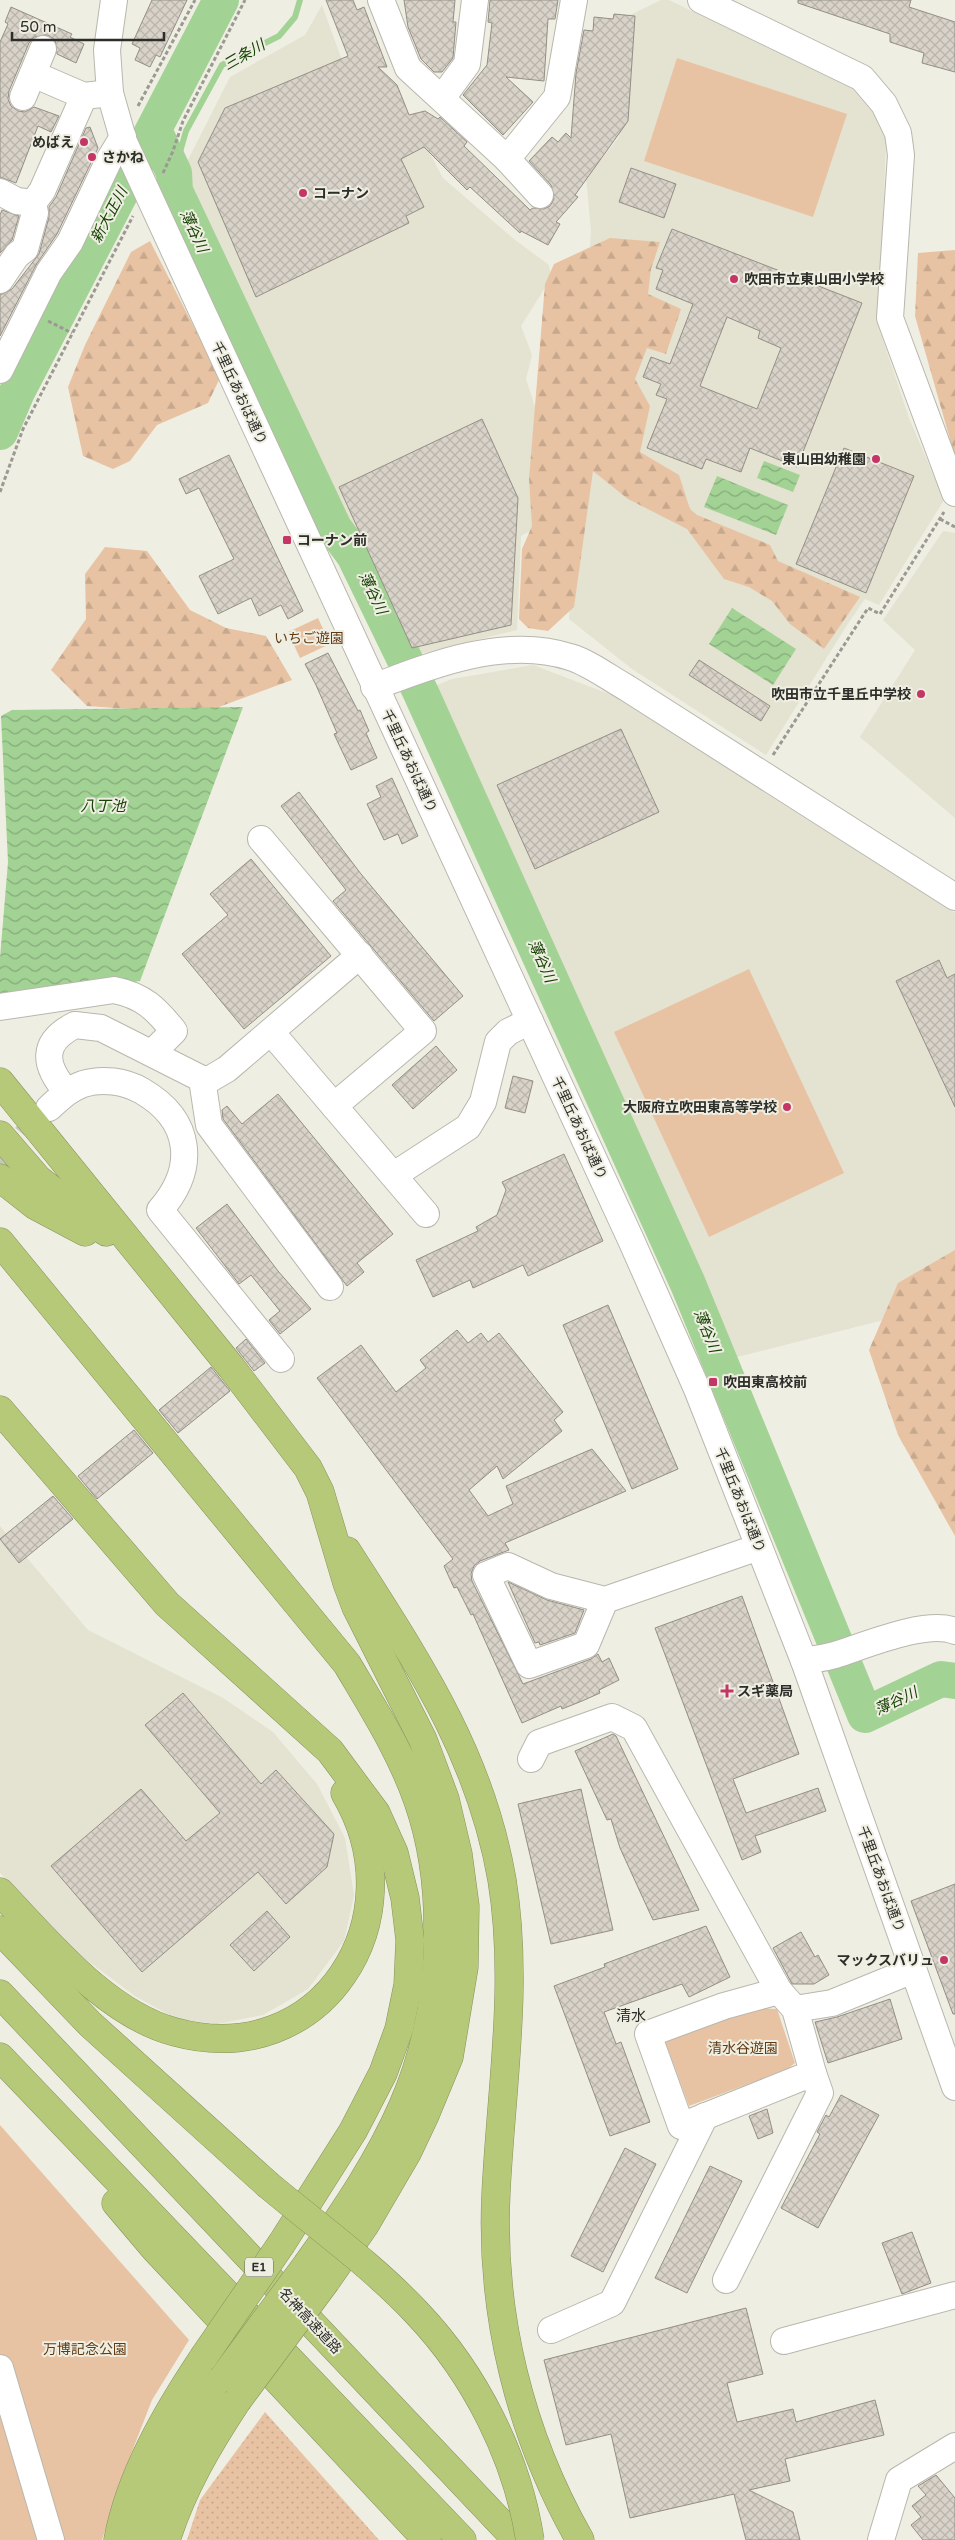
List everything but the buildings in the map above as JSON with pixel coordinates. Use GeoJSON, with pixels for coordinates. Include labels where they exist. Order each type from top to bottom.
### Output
{"type":"FeatureCollection","features":[{"type":"Feature","properties":{"kind":"highway"},"geometry":{"type":"LineString","coordinates":[[0,1082],[294,1447],[320,1492],[356,1607],[424,1740],[445,1799],[462,1880],[465,1936],[459,2004],[448,2057],[439,2083],[407,2153],[386,2192],[223,2378],[203,2406],[160,2484],[141,2540]]}},
{"type":"Feature","properties":{"kind":"highway"},"geometry":{"type":"LineString","coordinates":[[0,1135],[38,1179],[130,1251],[151,1271]]}},
{"type":"Feature","properties":{"kind":"highway"},"geometry":{"type":"LineString","coordinates":[[0,1178],[36,1206],[112,1246],[151,1271]]}},
{"type":"Feature","properties":{"kind":"highway"},"geometry":{"type":"LineString","coordinates":[[0,1242],[346,1664],[385,1729],[405,1768],[418,1802],[428,1836],[438,1909],[436,1986],[428,2035],[412,2088],[386,2143],[349,2204],[317,2272],[218,2430],[187,2485],[166,2540]]}},
{"type":"Feature","properties":{"kind":"highway"},"geometry":{"type":"LineString","coordinates":[[0,1410],[166,1604],[330,1751],[376,1813],[394,1853],[400,1874],[410,1940],[410,1961],[404,2005],[399,2029],[383,2073],[332,2168],[181,2392],[152,2446],[129,2501],[118,2540]]}},
{"type":"Feature","properties":{"kind":"highway"},"geometry":{"type":"LineString","coordinates":[[330,1524],[442,1704],[474,1776],[490,1827],[502,1879],[510,1990],[496,2194],[498,2283],[513,2377],[544,2466],[562,2509],[580,2540]]}},
{"type":"Feature","properties":{"kind":"highway"},"geometry":{"type":"LineString","coordinates":[[0,1892],[65,1960],[107,1996],[150,2022],[174,2032],[199,2038],[226,2038],[249,2035],[272,2029],[316,2004],[342,1976],[360,1944],[366,1925],[371,1887],[369,1853],[359,1820],[342,1788],[248,1679]]}},
{"type":"Feature","properties":{"kind":"highway"},"geometry":{"type":"LineString","coordinates":[[0,1930],[90,2024],[267,2184],[388,2284],[440,2338],[482,2403],[499,2436],[524,2505],[530,2540]]}},
{"type":"Feature","properties":{"kind":"highway","name":"名神高速道路"},"geometry":{"type":"LineString","coordinates":[[0,1994],[517,2540]]}},
{"type":"Feature","properties":{"kind":"highway"},"geometry":{"type":"LineString","coordinates":[[0,2057],[462,2540]]}},
{"type":"Feature","properties":{"kind":"highway"},"geometry":{"type":"LineString","coordinates":[[0,2064],[155,2249],[427,2540]]}},
{"type":"Feature","properties":{"kind":"street"},"geometry":{"type":"LineString","coordinates":[[0,370],[49,272],[70,242],[110,160],[124,140],[110,93],[107,50],[114,0]]}},
{"type":"Feature","properties":{"kind":"street"},"geometry":{"type":"LineString","coordinates":[[381,0],[408,68],[507,159],[540,195]]}},
{"type":"Feature","properties":{"kind":"street"},"geometry":{"type":"LineString","coordinates":[[442,98],[467,64],[475,0]]}},
{"type":"Feature","properties":{"kind":"street"},"geometry":{"type":"LineString","coordinates":[[507,159],[557,96],[574,0]]}},
{"type":"Feature","properties":{"kind":"street"},"geometry":{"type":"LineString","coordinates":[[701,0],[862,78],[884,104],[898,133],[901,155],[890,318],[950,502]]}},
{"type":"Feature","properties":{"kind":"street"},"geometry":{"type":"LineString","coordinates":[[43,49],[28,86],[84,96],[110,93]]}},
{"type":"Feature","properties":{"kind":"street"},"geometry":{"type":"LineString","coordinates":[[33,203],[42,191],[84,96]]}},
{"type":"Feature","properties":{"kind":"street","name":"千里丘あおば通り"},"geometry":{"type":"LineString","coordinates":[[124,140],[140,203],[386,683],[530,1021],[697,1389],[804,1661],[955,2087]]}},
{"type":"Feature","properties":{"kind":"street"},"geometry":{"type":"LineString","coordinates":[[0,192],[17,201],[33,203]]}},
{"type":"Feature","properties":{"kind":"street"},"geometry":{"type":"LineString","coordinates":[[0,280],[17,255],[25,249],[36,213],[33,203]]}},
{"type":"Feature","properties":{"kind":"street"},"geometry":{"type":"LineString","coordinates":[[386,683],[490,650],[532,650],[571,657],[627,688],[955,897]]}},
{"type":"Feature","properties":{"kind":"street"},"geometry":{"type":"LineString","coordinates":[[261,839],[423,1031],[334,1106]]}},
{"type":"Feature","properties":{"kind":"street"},"geometry":{"type":"LineString","coordinates":[[281,1360],[160,1210],[171,1196],[183,1170],[183,1142],[180,1128],[172,1116],[152,1097],[126,1084],[98,1081],[84,1084],[58,1100],[48,1057],[55,1038],[76,1025],[101,1028],[202,1079],[210,1079],[227,1069],[360,955]]}},
{"type":"Feature","properties":{"kind":"street"},"geometry":{"type":"LineString","coordinates":[[0,1007],[114,990],[129,994],[155,1008],[174,1031],[152,1053]]}},
{"type":"Feature","properties":{"kind":"street"},"geometry":{"type":"LineString","coordinates":[[394,1175],[468,1127],[474,1120],[483,1102],[498,1042],[508,1032],[530,1021]]}},
{"type":"Feature","properties":{"kind":"street"},"geometry":{"type":"LineString","coordinates":[[271,1032],[426,1214]]}},
{"type":"Feature","properties":{"kind":"street"},"geometry":{"type":"LineString","coordinates":[[202,1079],[209,1125],[330,1287]]}},
{"type":"Feature","properties":{"kind":"street"},"geometry":{"type":"LineString","coordinates":[[605,1600],[586,1645],[529,1665],[486,1575],[508,1566],[551,1586],[605,1600],[759,1547]]}},
{"type":"Feature","properties":{"kind":"street"},"geometry":{"type":"LineString","coordinates":[[804,1661],[832,1656],[915,1630],[948,1628],[955,1631]]}},
{"type":"Feature","properties":{"kind":"street"},"geometry":{"type":"LineString","coordinates":[[531,1759],[539,1742],[612,1717],[634,1728],[787,2000],[820,2092],[726,2280]]}},
{"type":"Feature","properties":{"kind":"street"},"geometry":{"type":"LineString","coordinates":[[813,2073],[681,2126],[648,2034],[724,2006],[787,2000],[832,2003],[914,1970]]}},
{"type":"Feature","properties":{"kind":"street"},"geometry":{"type":"LineString","coordinates":[[551,2330],[612,2304],[705,2116]]}},
{"type":"Feature","properties":{"kind":"street"},"geometry":{"type":"LineString","coordinates":[[784,2341],[955,2294]]}},
{"type":"Feature","properties":{"kind":"street"},"geometry":{"type":"LineString","coordinates":[[0,2368],[52,2540]]}},
{"type":"Feature","properties":{"kind":"street"},"geometry":{"type":"LineString","coordinates":[[881,2540],[900,2480],[955,2446]]}},
{"type":"Feature","properties":{"kind":"path"},"geometry":{"type":"LineString","coordinates":[[135,111],[195,0]]}},
{"type":"Feature","properties":{"kind":"path"},"geometry":{"type":"LineString","coordinates":[[164,170],[173,151],[183,121],[245,0]]}},
{"type":"Feature","properties":{"kind":"path"},"geometry":{"type":"LineString","coordinates":[[0,492],[23,429],[140,203]]}},
{"type":"Feature","properties":{"kind":"path"},"geometry":{"type":"LineString","coordinates":[[772,757],[868,608],[880,614],[950,502]]}},
{"type":"Feature","properties":{"kind":"path"},"geometry":{"type":"LineString","coordinates":[[940,519],[955,527]]}},
{"type":"Feature","properties":{"kind":"shaded area","name":"吹田市立東山田小学校"},"geometry":{"type":"Polygon","coordinates":[[[661,0],[669,0],[853,89],[876,116],[886,140],[879,328],[909,418],[944,500],[879,605],[865,599],[766,755],[632,669],[569,619],[591,230],[586,178],[619,137],[628,16],[661,0]]]}},
{"type":"Feature","properties":{"kind":"shaded area"},"geometry":{"type":"Polygon","coordinates":[[[322,5],[343,63],[425,144],[443,178],[515,240],[549,265],[551,278],[521,326],[532,355],[526,379],[546,441],[544,523],[521,536],[517,630],[410,656],[302,434],[188,178],[188,160],[230,77],[305,35],[322,5]]]}},
{"type":"Feature","properties":{"kind":"shaded area","name":"吹田市立千里丘中学校"},"geometry":{"type":"Polygon","coordinates":[[[943,531],[955,533],[955,818],[860,737],[915,650],[883,620],[943,531]]]}},
{"type":"Feature","properties":{"kind":"shaded area","name":"大阪府立吹田東高等学校"},"geometry":{"type":"Polygon","coordinates":[[[533,665],[625,700],[955,913],[955,1302],[733,1358],[427,689],[452,679],[533,665]]]}},
{"type":"Feature","properties":{"kind":"shaded area"},"geometry":{"type":"Polygon","coordinates":[[[0,1526],[88,1630],[223,1698],[273,1732],[317,1784],[345,1838],[354,1895],[344,1941],[308,1989],[263,2015],[217,2024],[177,2019],[135,1996],[80,1955],[0,1873],[0,1526]]]}},
{"type":"Feature","properties":{"kind":"green space"},"geometry":{"type":"Polygon","coordinates":[[[677,58],[847,114],[813,217],[644,161],[677,58]]]}},
{"type":"Feature","properties":{"kind":"green space"},"geometry":{"type":"Polygon","coordinates":[[[610,238],[660,242],[651,269],[648,294],[681,309],[666,354],[647,348],[635,379],[650,406],[640,452],[679,475],[690,509],[697,515],[770,545],[778,561],[860,597],[824,649],[790,624],[772,601],[749,587],[724,579],[687,529],[628,499],[593,471],[574,607],[548,631],[528,628],[519,619],[522,549],[532,526],[529,479],[545,284],[554,264],[610,238]]]}},
{"type":"Feature","properties":{"kind":"green space"},"geometry":{"type":"Polygon","coordinates":[[[150,241],[220,378],[208,403],[157,425],[130,461],[113,469],[83,456],[68,387],[85,345],[131,252],[150,241]]]}},
{"type":"Feature","properties":{"kind":"green space"},"geometry":{"type":"Polygon","coordinates":[[[955,250],[955,457],[915,316],[918,253],[955,250]]]}},
{"type":"Feature","properties":{"kind":"green space"},"geometry":{"type":"Polygon","coordinates":[[[105,547],[147,551],[190,610],[226,628],[266,636],[292,680],[200,714],[87,706],[51,670],[86,619],[85,574],[105,547]]]}},
{"type":"Feature","properties":{"kind":"green space","name":"いちご遊園"},"geometry":{"type":"Polygon","coordinates":[[[318,618],[330,644],[300,658],[288,632],[318,618]]]}},
{"type":"Feature","properties":{"kind":"green space"},"geometry":{"type":"Polygon","coordinates":[[[749,969],[844,1173],[709,1237],[614,1032],[749,969]]]}},
{"type":"Feature","properties":{"kind":"green space"},"geometry":{"type":"Polygon","coordinates":[[[955,1250],[955,1536],[898,1435],[869,1350],[898,1283],[955,1250]]]}},
{"type":"Feature","properties":{"kind":"green space","name":"清水谷遊園"},"geometry":{"type":"Polygon","coordinates":[[[749,2008],[777,2009],[795,2063],[788,2069],[689,2106],[665,2041],[749,2008]]]}},
{"type":"Feature","properties":{"kind":"green space","name":"万博記念公園"},"geometry":{"type":"Polygon","coordinates":[[[0,2125],[189,2340],[152,2400],[124,2472],[102,2540],[0,2540],[0,2125]]]}},
{"type":"Feature","properties":{"kind":"green space"},"geometry":{"type":"Polygon","coordinates":[[[265,2412],[379,2540],[187,2540],[200,2500],[265,2412]]]}},
{"type":"Feature","properties":{"kind":"water"},"geometry":{"type":"Polygon","coordinates":[[[764,461],[800,475],[793,492],[757,478],[764,461]]]}},
{"type":"Feature","properties":{"kind":"water"},"geometry":{"type":"Polygon","coordinates":[[[717,476],[788,505],[776,535],[704,507],[717,476]]]}},
{"type":"Feature","properties":{"kind":"water"},"geometry":{"type":"Polygon","coordinates":[[[732,608],[796,649],[773,685],[709,644],[732,608]]]}},
{"type":"Feature","properties":{"kind":"water","name":"八丁池"},"geometry":{"type":"Polygon","coordinates":[[[243,707],[140,981],[3,1004],[0,1002],[0,958],[8,862],[1,716],[12,710],[243,707]]]}},
{"type":"Feature","properties":{"kind":"waterway","name":"新大正川"},"geometry":{"type":"LineString","coordinates":[[0,432],[17,392],[221,0]]}},
{"type":"Feature","properties":{"kind":"waterway","name":"三条川"},"geometry":{"type":"LineString","coordinates":[[174,173],[186,131],[222,65],[279,36],[295,17],[300,0]]}},
{"type":"Feature","properties":{"kind":"waterway","name":"薄谷川"},"geometry":{"type":"LineString","coordinates":[[154,130],[174,173],[175,191],[334,528],[354,555],[421,693],[688,1284],[865,1715],[941,1679],[955,1681]]}},
{"type":"Feature","properties":{"kind":"tunnel"},"geometry":{"type":"LineString","coordinates":[[0,1166],[49,1108]]}},
{"type":"Feature","properties":{"kind":"place","name":"めばえ"},"geometry":{"type":"Point","coordinates":[84,142]}},
{"type":"Feature","properties":{"kind":"place","name":"さかね"},"geometry":{"type":"Point","coordinates":[92,157]}},
{"type":"Feature","properties":{"kind":"place","name":"コーナン"},"geometry":{"type":"Point","coordinates":[303,193]}},
{"type":"Feature","properties":{"kind":"place","name":"吹田市立東山田小学校"},"geometry":{"type":"Point","coordinates":[734,279]}},
{"type":"Feature","properties":{"kind":"place","name":"東山田幼稚園"},"geometry":{"type":"Point","coordinates":[876,459]}},
{"type":"Feature","properties":{"kind":"place","name":"コーナン前"},"geometry":{"type":"Point","coordinates":[287,540]}},
{"type":"Feature","properties":{"kind":"place","name":"吹田市立千里丘中学校"},"geometry":{"type":"Point","coordinates":[921,694]}},
{"type":"Feature","properties":{"kind":"place","name":"大阪府立吹田東高等学校"},"geometry":{"type":"Point","coordinates":[787,1107]}},
{"type":"Feature","properties":{"kind":"place","name":"吹田東高校前"},"geometry":{"type":"Point","coordinates":[713,1382]}},
{"type":"Feature","properties":{"kind":"place","name":"スギ薬局"},"geometry":{"type":"Point","coordinates":[727,1691]}},
{"type":"Feature","properties":{"kind":"place","name":"マックスバリュ"},"geometry":{"type":"Point","coordinates":[944,1960]}},
{"type":"Feature","properties":{"kind":"district","name":"清水"},"geometry":{"type":"Point","coordinates":[631,2016]}}]}
